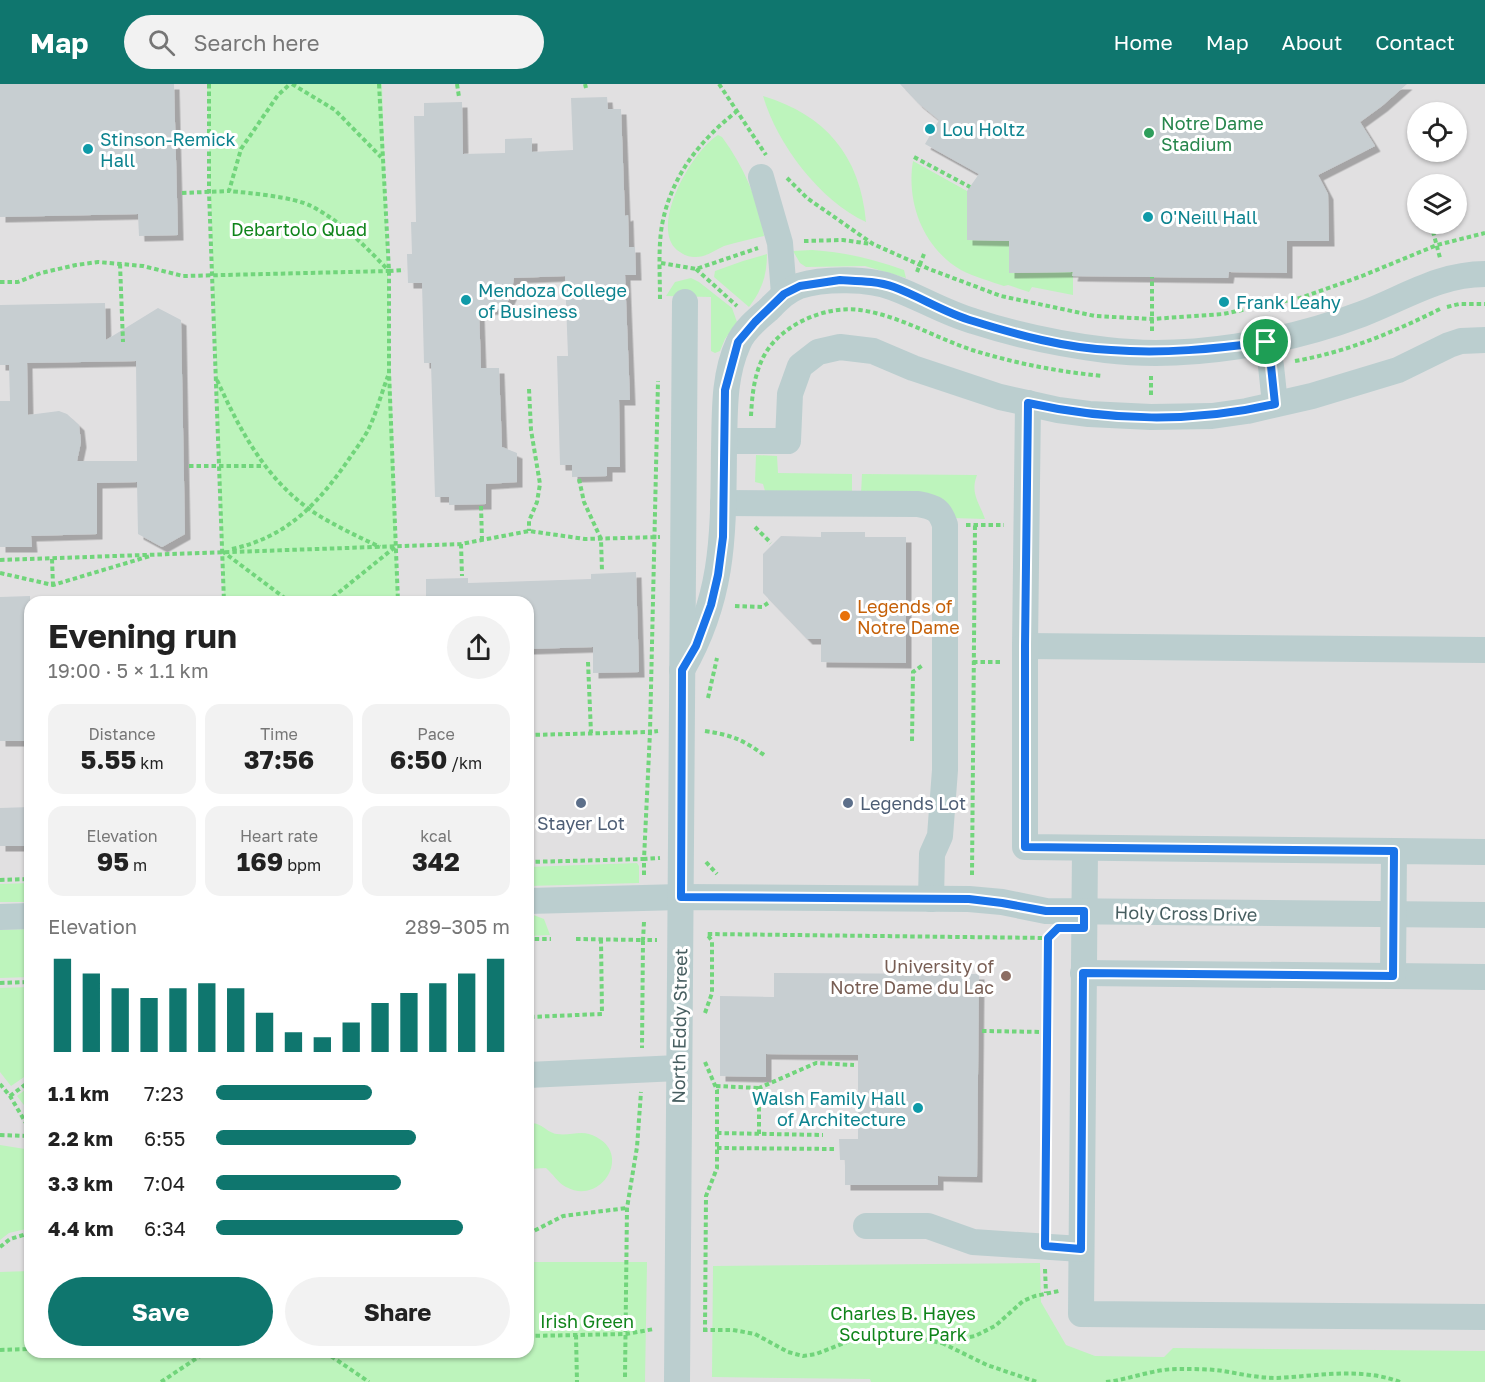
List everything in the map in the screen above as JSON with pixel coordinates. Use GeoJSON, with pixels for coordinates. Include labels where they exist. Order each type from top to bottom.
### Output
{"type":"FeatureCollection","features":[{"type":"Feature","properties":{"kind":"street"},"geometry":{"type":"LineString","coordinates":[[761,177],[780,243],[784,294]]}},
{"type":"Feature","properties":{"kind":"street"},"geometry":{"type":"LineString","coordinates":[[682,670],[696,646],[711,605],[718,575],[723,537],[725,390],[738,342],[784,294],[800,286],[840,280],[868,281],[893,287],[969,320],[1009,332],[1109,350],[1187,351],[1266,342],[1302,333],[1364,313],[1432,283],[1467,274],[1485,274]]}},
{"type":"Feature","properties":{"kind":"street","name":"North Eddy Street"},"geometry":{"type":"LineString","coordinates":[[677,1382],[685,302]]}},
{"type":"Feature","properties":{"kind":"street"},"geometry":{"type":"LineString","coordinates":[[724,441],[788,441],[790,394],[800,366],[818,352],[840,347],[873,351],[943,379],[1000,397],[1089,414],[1142,417],[1212,416],[1312,396],[1398,370],[1455,343],[1485,340]]}},
{"type":"Feature","properties":{"kind":"street"},"geometry":{"type":"LineString","coordinates":[[1266,342],[1275,404]]}},
{"type":"Feature","properties":{"kind":"street"},"geometry":{"type":"LineString","coordinates":[[1028,403],[1018,655],[1025,847],[1485,852]]}},
{"type":"Feature","properties":{"kind":"street"},"geometry":{"type":"LineString","coordinates":[[723,502],[918,504],[931,507],[942,514],[945,525],[945,770],[940,836],[932,854],[939,899]]}},
{"type":"Feature","properties":{"kind":"street"},"geometry":{"type":"LineString","coordinates":[[1018,655],[1485,650]]}},
{"type":"Feature","properties":{"kind":"street"},"geometry":{"type":"LineString","coordinates":[[1085,849],[1081,1314],[1485,1317]]}},
{"type":"Feature","properties":{"kind":"street"},"geometry":{"type":"LineString","coordinates":[[1393,976],[1394,851]]}},
{"type":"Feature","properties":{"kind":"street","name":"Holy Cross Drive"},"geometry":{"type":"LineString","coordinates":[[534,901],[681,897],[939,899],[1002,903],[1084,920],[1485,915]]}},
{"type":"Feature","properties":{"kind":"street"},"geometry":{"type":"LineString","coordinates":[[0,917],[24,916]]}},
{"type":"Feature","properties":{"kind":"street"},"geometry":{"type":"LineString","coordinates":[[1083,973],[1485,977]]}},
{"type":"Feature","properties":{"kind":"street"},"geometry":{"type":"LineString","coordinates":[[534,1075],[678,1068]]}},
{"type":"Feature","properties":{"kind":"street"},"geometry":{"type":"LineString","coordinates":[[866,1226],[928,1226],[973,1242],[1081,1249]]}},
{"type":"Feature","properties":{"kind":"path"},"geometry":{"type":"LineString","coordinates":[[209,84],[209,192],[217,465],[224,596]]}},
{"type":"Feature","properties":{"kind":"path"},"geometry":{"type":"LineString","coordinates":[[229,191],[242,149],[278,96],[291,84],[335,110],[382,158]]}},
{"type":"Feature","properties":{"kind":"path"},"geometry":{"type":"LineString","coordinates":[[379,84],[389,271],[389,372],[398,596]]}},
{"type":"Feature","properties":{"kind":"path"},"geometry":{"type":"LineString","coordinates":[[457,84],[459,97]]}},
{"type":"Feature","properties":{"kind":"path"},"geometry":{"type":"LineString","coordinates":[[716,128],[736,112]]}},
{"type":"Feature","properties":{"kind":"path"},"geometry":{"type":"LineString","coordinates":[[914,157],[970,187]]}},
{"type":"Feature","properties":{"kind":"path"},"geometry":{"type":"LineString","coordinates":[[182,193],[229,191],[259,194],[309,205],[349,230],[389,271]]}},
{"type":"Feature","properties":{"kind":"path"},"geometry":{"type":"LineString","coordinates":[[845,224],[873,244],[1001,296],[1095,316],[1152,319],[1223,314],[1300,298],[1362,276],[1437,245],[1485,233]]}},
{"type":"Feature","properties":{"kind":"path"},"geometry":{"type":"LineString","coordinates":[[1434,234],[1442,265]]}},
{"type":"Feature","properties":{"kind":"path"},"geometry":{"type":"LineString","coordinates":[[913,281],[924,254]]}},
{"type":"Feature","properties":{"kind":"path"},"geometry":{"type":"LineString","coordinates":[[0,282],[18,282],[41,273],[98,262],[143,266],[183,276],[404,270]]}},
{"type":"Feature","properties":{"kind":"path"},"geometry":{"type":"LineString","coordinates":[[120,264],[123,342]]}},
{"type":"Feature","properties":{"kind":"path"},"geometry":{"type":"LineString","coordinates":[[696,269],[744,312]]}},
{"type":"Feature","properties":{"kind":"path"},"geometry":{"type":"LineString","coordinates":[[1152,277],[1152,319]]}},
{"type":"Feature","properties":{"kind":"path"},"geometry":{"type":"LineString","coordinates":[[1449,297],[1454,317]]}},
{"type":"Feature","properties":{"kind":"path"},"geometry":{"type":"LineString","coordinates":[[894,320],[898,312]]}},
{"type":"Feature","properties":{"kind":"path"},"geometry":{"type":"LineString","coordinates":[[770,335],[776,341]]}},
{"type":"Feature","properties":{"kind":"path"},"geometry":{"type":"LineString","coordinates":[[1150,401],[1151,371]]}},
{"type":"Feature","properties":{"kind":"path"},"geometry":{"type":"LineString","coordinates":[[222,551],[254,544],[285,527],[309,509],[333,482],[367,432],[389,372]]}},
{"type":"Feature","properties":{"kind":"path"},"geometry":{"type":"LineString","coordinates":[[216,376],[244,435],[279,484],[328,522],[382,548]]}},
{"type":"Feature","properties":{"kind":"path"},"geometry":{"type":"LineString","coordinates":[[529,389],[531,430],[540,484],[529,531]]}},
{"type":"Feature","properties":{"kind":"path"},"geometry":{"type":"LineString","coordinates":[[189,466],[264,466]]}},
{"type":"Feature","properties":{"kind":"path"},"geometry":{"type":"LineString","coordinates":[[579,479],[584,502],[602,539],[602,571]]}},
{"type":"Feature","properties":{"kind":"path"},"geometry":{"type":"LineString","coordinates":[[481,506],[482,540]]}},
{"type":"Feature","properties":{"kind":"path"},"geometry":{"type":"LineString","coordinates":[[751,522],[771,543]]}},
{"type":"Feature","properties":{"kind":"path"},"geometry":{"type":"LineString","coordinates":[[972,880],[975,525],[1014,526]]}},
{"type":"Feature","properties":{"kind":"path"},"geometry":{"type":"LineString","coordinates":[[0,560],[461,544],[529,531],[585,539],[655,537],[644,881]]}},
{"type":"Feature","properties":{"kind":"path"},"geometry":{"type":"LineString","coordinates":[[461,544],[462,576]]}},
{"type":"Feature","properties":{"kind":"path"},"geometry":{"type":"LineString","coordinates":[[334,596],[396,546]]}},
{"type":"Feature","properties":{"kind":"path"},"geometry":{"type":"LineString","coordinates":[[222,551],[282,596]]}},
{"type":"Feature","properties":{"kind":"path"},"geometry":{"type":"LineString","coordinates":[[0,573],[53,585],[157,554]]}},
{"type":"Feature","properties":{"kind":"path"},"geometry":{"type":"LineString","coordinates":[[52,558],[53,585]]}},
{"type":"Feature","properties":{"kind":"path"},"geometry":{"type":"LineString","coordinates":[[735,606],[762,607],[768,603]]}},
{"type":"Feature","properties":{"kind":"path"},"geometry":{"type":"LineString","coordinates":[[973,662],[1018,655]]}},
{"type":"Feature","properties":{"kind":"path"},"geometry":{"type":"LineString","coordinates":[[588,662],[591,733]]}},
{"type":"Feature","properties":{"kind":"path"},"geometry":{"type":"LineString","coordinates":[[534,735],[682,730],[723,734],[744,741],[764,755]]}},
{"type":"Feature","properties":{"kind":"path"},"geometry":{"type":"LineString","coordinates":[[534,862],[644,859]]}},
{"type":"Feature","properties":{"kind":"path"},"geometry":{"type":"LineString","coordinates":[[0,880],[24,879]]}},
{"type":"Feature","properties":{"kind":"path"},"geometry":{"type":"LineString","coordinates":[[644,912],[644,940]]}},
{"type":"Feature","properties":{"kind":"path"},"geometry":{"type":"LineString","coordinates":[[1046,1293],[1048,938],[1058,928],[1084,920]]}},
{"type":"Feature","properties":{"kind":"path"},"geometry":{"type":"LineString","coordinates":[[704,1021],[712,993],[712,941],[707,934],[1048,938]]}},
{"type":"Feature","properties":{"kind":"path"},"geometry":{"type":"LineString","coordinates":[[534,939],[551,939]]}},
{"type":"Feature","properties":{"kind":"path"},"geometry":{"type":"LineString","coordinates":[[534,1017],[602,1014],[601,939]]}},
{"type":"Feature","properties":{"kind":"path"},"geometry":{"type":"LineString","coordinates":[[0,983],[24,982]]}},
{"type":"Feature","properties":{"kind":"path"},"geometry":{"type":"LineString","coordinates":[[982,1031],[1047,1032]]}},
{"type":"Feature","properties":{"kind":"path"},"geometry":{"type":"LineString","coordinates":[[703,1060],[717,1090],[717,1168],[706,1196],[705,1330]]}},
{"type":"Feature","properties":{"kind":"path"},"geometry":{"type":"LineString","coordinates":[[716,1086],[759,1088],[816,1063],[854,1065]]}},
{"type":"Feature","properties":{"kind":"path"},"geometry":{"type":"LineString","coordinates":[[0,1084],[10,1095],[24,1120]]}},
{"type":"Feature","properties":{"kind":"path"},"geometry":{"type":"LineString","coordinates":[[10,1095],[24,1085]]}},
{"type":"Feature","properties":{"kind":"path"},"geometry":{"type":"LineString","coordinates":[[759,1088],[759,1134]]}},
{"type":"Feature","properties":{"kind":"path"},"geometry":{"type":"LineString","coordinates":[[717,1133],[823,1135]]}},
{"type":"Feature","properties":{"kind":"path"},"geometry":{"type":"LineString","coordinates":[[0,1136],[24,1136]]}},
{"type":"Feature","properties":{"kind":"path"},"geometry":{"type":"LineString","coordinates":[[717,1148],[836,1149]]}},
{"type":"Feature","properties":{"kind":"path"},"geometry":{"type":"LineString","coordinates":[[534,1231],[563,1216],[627,1208],[625,1377]]}},
{"type":"Feature","properties":{"kind":"path"},"geometry":{"type":"LineString","coordinates":[[0,1247],[10,1239],[24,1235]]}},
{"type":"Feature","properties":{"kind":"path"},"geometry":{"type":"LineString","coordinates":[[941,1343],[975,1336],[994,1326],[1023,1301],[1046,1293],[1068,1289]]}},
{"type":"Feature","properties":{"kind":"path"},"geometry":{"type":"LineString","coordinates":[[534,1336],[626,1334],[664,1329]]}},
{"type":"Feature","properties":{"kind":"path"},"geometry":{"type":"LineString","coordinates":[[698,1329],[734,1330],[755,1334],[788,1352],[802,1356],[816,1354],[857,1338],[875,1334],[899,1334],[941,1343],[987,1365],[1037,1382]]}},
{"type":"Feature","properties":{"kind":"path"},"geometry":{"type":"LineString","coordinates":[[576,1335],[577,1382]]}},
{"type":"Feature","properties":{"kind":"path"},"geometry":{"type":"LineString","coordinates":[[0,1350],[24,1349]]}},
{"type":"Feature","properties":{"kind":"path"},"geometry":{"type":"LineString","coordinates":[[161,1382],[197,1358]]}},
{"type":"Feature","properties":{"kind":"path"},"geometry":{"type":"LineString","coordinates":[[334,1358],[369,1382]]}},
{"type":"Feature","properties":{"kind":"path"},"geometry":{"type":"LineString","coordinates":[[1106,1382],[1128,1381],[1147,1372],[1180,1369],[1222,1371],[1249,1377],[1277,1378],[1362,1373],[1381,1375],[1400,1382]]}},
{"type":"Feature","properties":{"kind":"shaded area","name":"University of Notre Dame du Lac"},"geometry":{"type":"Polygon","coordinates":[[[0,84],[1485,84],[1485,1382],[0,1382],[0,84]]]}},
{"type":"Feature","properties":{"kind":"green space","name":"Debartolo Quad"},"geometry":{"type":"Polygon","coordinates":[[[207,84],[382,84],[398,596],[224,596],[207,84]]]}},
{"type":"Feature","properties":{"kind":"green space"},"geometry":{"type":"Polygon","coordinates":[[[763,96],[805,114],[836,141],[856,177],[866,222],[832,200],[802,169],[779,133],[763,96]]]}},
{"type":"Feature","properties":{"kind":"green space"},"geometry":{"type":"Polygon","coordinates":[[[718,135],[730,148],[749,184],[764,236],[724,246],[702,256],[690,256],[677,250],[670,239],[668,224],[671,207],[686,172],[697,156],[718,135]]]}},
{"type":"Feature","properties":{"kind":"green space"},"geometry":{"type":"Polygon","coordinates":[[[913,161],[967,191],[967,240],[1009,241],[1009,273],[1073,272],[1073,295],[1032,287],[1029,292],[1008,285],[1004,286],[961,270],[948,261],[927,237],[920,223],[912,192],[913,161]]]}},
{"type":"Feature","properties":{"kind":"green space"},"geometry":{"type":"Polygon","coordinates":[[[812,250],[847,254],[881,263],[904,270],[906,278],[865,266],[806,267],[800,263],[793,251],[812,250]]]}},
{"type":"Feature","properties":{"kind":"green space"},"geometry":{"type":"Polygon","coordinates":[[[767,254],[763,282],[749,307],[714,277],[715,271],[767,254]]]}},
{"type":"Feature","properties":{"kind":"green space"},"geometry":{"type":"Polygon","coordinates":[[[691,278],[732,308],[737,322],[720,351],[715,353],[711,351],[711,297],[666,296],[675,282],[691,278]]]}},
{"type":"Feature","properties":{"kind":"green space"},"geometry":{"type":"Polygon","coordinates":[[[756,455],[777,456],[778,473],[852,474],[852,494],[765,491],[763,484],[755,482],[756,455]]]}},
{"type":"Feature","properties":{"kind":"green space"},"geometry":{"type":"Polygon","coordinates":[[[862,474],[977,475],[974,487],[985,519],[952,518],[861,494],[862,474]]]}},
{"type":"Feature","properties":{"kind":"green space"},"geometry":{"type":"Polygon","coordinates":[[[637,863],[639,883],[534,886],[534,867],[637,863]]]}},
{"type":"Feature","properties":{"kind":"green space"},"geometry":{"type":"Polygon","coordinates":[[[24,883],[24,902],[0,902],[0,884],[24,883]]]}},
{"type":"Feature","properties":{"kind":"green space"},"geometry":{"type":"Polygon","coordinates":[[[534,915],[544,919],[550,935],[534,936],[534,915]]]}},
{"type":"Feature","properties":{"kind":"green space"},"geometry":{"type":"Polygon","coordinates":[[[24,929],[24,977],[0,978],[0,930],[24,929]]]}},
{"type":"Feature","properties":{"kind":"green space"},"geometry":{"type":"Polygon","coordinates":[[[24,987],[24,1077],[11,1086],[0,1072],[0,988],[24,987]]]}},
{"type":"Feature","properties":{"kind":"green space"},"geometry":{"type":"Polygon","coordinates":[[[24,1091],[24,1105],[17,1096],[24,1091]]]}},
{"type":"Feature","properties":{"kind":"green space"},"geometry":{"type":"Polygon","coordinates":[[[534,1123],[557,1134],[589,1134],[603,1141],[610,1151],[612,1163],[609,1174],[602,1183],[592,1189],[580,1191],[566,1187],[546,1168],[534,1169],[534,1123]]]}},
{"type":"Feature","properties":{"kind":"green space"},"geometry":{"type":"Polygon","coordinates":[[[0,1145],[24,1149],[24,1229],[9,1233],[0,1240],[0,1145]]]}},
{"type":"Feature","properties":{"kind":"green space","name":"Irish Green"},"geometry":{"type":"Polygon","coordinates":[[[534,1262],[647,1262],[645,1382],[0,1382],[0,1272],[24,1271],[24,1358],[534,1358],[534,1262]]]}},
{"type":"Feature","properties":{"kind":"green space","name":"Charles B. Hayes Sculpture Park"},"geometry":{"type":"Polygon","coordinates":[[[1040,1263],[1041,1302],[1066,1345],[1095,1356],[1164,1357],[1173,1348],[1485,1351],[1485,1382],[871,1382],[870,1379],[712,1377],[713,1266],[1040,1263]]]}},
{"type":"Feature","properties":{"kind":"building","name":"Stinson-Remick Hall"},"geometry":{"type":"Polygon","coordinates":[[[0,84],[174,84],[178,235],[139,236],[138,214],[0,217],[0,84]]]}},
{"type":"Feature","properties":{"kind":"building","name":"Notre Dame Stadium"},"geometry":{"type":"Polygon","coordinates":[[[900,84],[1407,84],[1360,122],[1375,146],[1318,175],[1328,194],[1329,241],[1287,241],[1287,273],[1229,272],[1228,278],[1072,276],[1073,272],[1009,273],[1009,241],[967,240],[967,191],[979,174],[925,144],[939,120],[900,84]]]}},
{"type":"Feature","properties":{"kind":"building","name":"Mendoza College of Business"},"geometry":{"type":"Polygon","coordinates":[[[607,97],[608,109],[621,109],[625,216],[628,215],[629,247],[635,247],[636,275],[625,275],[630,400],[619,400],[620,467],[607,467],[607,476],[572,477],[572,465],[560,465],[557,356],[568,356],[565,276],[514,278],[511,295],[506,305],[498,309],[479,310],[481,368],[499,368],[502,447],[517,453],[517,482],[486,484],[486,504],[449,505],[449,497],[435,497],[431,363],[424,363],[422,283],[408,283],[407,254],[412,254],[411,222],[416,222],[414,116],[424,116],[424,103],[462,102],[463,154],[505,153],[505,139],[532,138],[532,152],[573,150],[571,98],[607,97]]]}},
{"type":"Feature","properties":{"kind":"building"},"geometry":{"type":"Polygon","coordinates":[[[105,303],[106,340],[158,308],[181,320],[185,534],[162,547],[138,534],[137,482],[97,483],[97,534],[31,536],[32,547],[0,547],[0,401],[10,401],[9,365],[0,365],[0,305],[105,303]],[[136,361],[27,363],[28,415],[59,411],[67,414],[79,425],[81,442],[77,461],[137,461],[136,361]]]}},
{"type":"Feature","properties":{"kind":"building","name":"Legends of Notre Dame"},"geometry":{"type":"Polygon","coordinates":[[[821,532],[865,532],[865,537],[906,537],[906,663],[821,662],[821,639],[807,639],[763,593],[763,554],[781,536],[821,537],[821,532]]]}},
{"type":"Feature","properties":{"kind":"building"},"geometry":{"type":"Polygon","coordinates":[[[636,572],[639,672],[593,673],[593,647],[534,649],[534,596],[426,596],[426,579],[468,578],[468,583],[591,579],[591,574],[636,572]]]}},
{"type":"Feature","properties":{"kind":"building"},"geometry":{"type":"Polygon","coordinates":[[[24,596],[24,741],[0,741],[0,597],[24,596]]]}},
{"type":"Feature","properties":{"kind":"building"},"geometry":{"type":"Polygon","coordinates":[[[24,807],[24,846],[0,846],[0,808],[24,807]]]}},
{"type":"Feature","properties":{"kind":"building","name":"Walsh Family Hall of Architecture"},"geometry":{"type":"Polygon","coordinates":[[[774,973],[979,974],[977,1177],[938,1176],[938,1185],[845,1185],[845,1160],[840,1160],[839,1139],[858,1139],[858,1055],[766,1054],[766,1077],[720,1076],[720,996],[774,997],[774,973]]]}},
{"type":"Feature","properties":{"kind":"place","name":"Lou Holtz"},"geometry":{"type":"Point","coordinates":[930,129]}},
{"type":"Feature","properties":{"kind":"place","name":"Notre Dame Stadium"},"geometry":{"type":"Point","coordinates":[1149,133]}},
{"type":"Feature","properties":{"kind":"place","name":"Stinson-Remick Hall"},"geometry":{"type":"Point","coordinates":[88,149]}},
{"type":"Feature","properties":{"kind":"place","name":"O'Neill Hall"},"geometry":{"type":"Point","coordinates":[1148,217]}},
{"type":"Feature","properties":{"kind":"place","name":"Mendoza College of Business"},"geometry":{"type":"Point","coordinates":[466,300]}},
{"type":"Feature","properties":{"kind":"place","name":"Frank Leahy"},"geometry":{"type":"Point","coordinates":[1224,302]}},
{"type":"Feature","properties":{"kind":"place","name":"Legends of Notre Dame"},"geometry":{"type":"Point","coordinates":[845,616]}},
{"type":"Feature","properties":{"kind":"place","name":"Stayer Lot"},"geometry":{"type":"Point","coordinates":[581,803]}},
{"type":"Feature","properties":{"kind":"place","name":"Legends Lot"},"geometry":{"type":"Point","coordinates":[848,803]}},
{"type":"Feature","properties":{"kind":"place","name":"University of Notre Dame du Lac"},"geometry":{"type":"Point","coordinates":[1006,976]}},
{"type":"Feature","properties":{"kind":"place","name":"Walsh Family Hall of Architecture"},"geometry":{"type":"Point","coordinates":[918,1108]}},
{"type":"Feature","properties":{"kind":"route"},"geometry":{"type":"LineString","coordinates":[[840,280],[868,281],[893,287],[969,320],[1009,332],[1109,350],[1187,351],[1266,342],[1275,404],[1212,416],[1122,417],[1058,410],[1028,403],[1025,847],[1394,851],[1393,976],[1083,973],[1081,1249],[1045,1246],[1048,938],[1058,928],[1084,928],[1084,911],[1046,911],[969,899],[681,897],[682,670],[696,646],[711,605],[718,575],[723,537],[725,390],[738,342],[784,294],[800,286],[840,280]]}}]}
